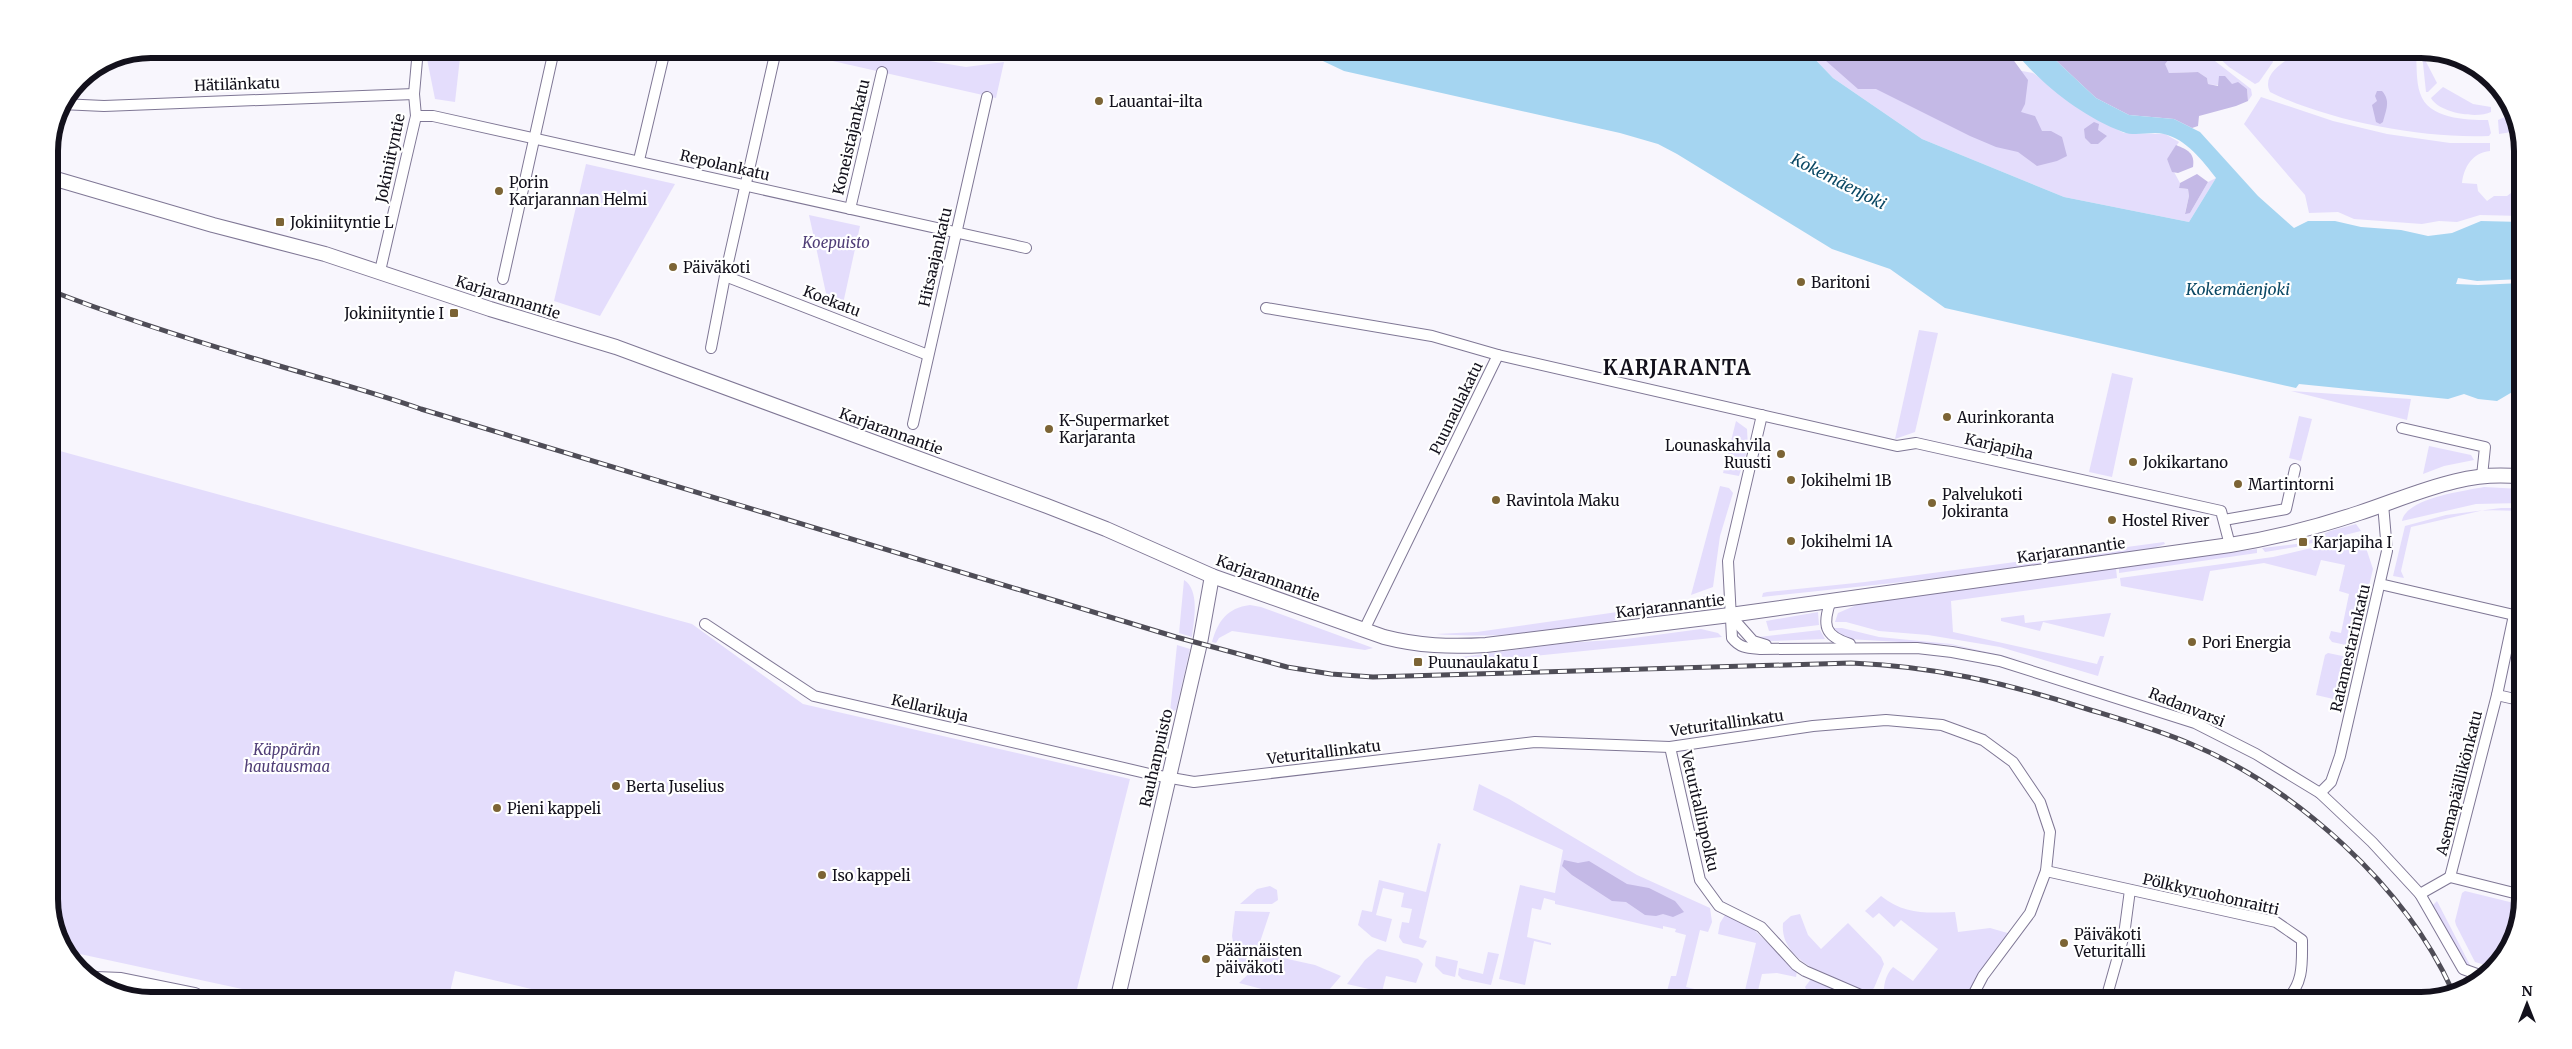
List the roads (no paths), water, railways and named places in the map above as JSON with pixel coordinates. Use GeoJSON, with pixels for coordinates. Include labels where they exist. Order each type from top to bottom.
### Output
{"type":"FeatureCollection","features":[{"type":"Feature","properties":{"kind":"main road","name":"Karjarannantie"},"geometry":{"type":"LineString","coordinates":[[58,181],[380,271],[490,309],[616,347],[1073,516],[1212,576],[1364,630],[1411,644],[1445,648],[1486,645],[1730,615],[2230,545],[2300,530],[2446,484],[2482,476],[2514,476]]}},
{"type":"Feature","properties":{"kind":"main road","name":"Rauhanpuisto"},"geometry":{"type":"LineString","coordinates":[[1119,992],[1128,946],[1200,643],[1212,576]]}},
{"type":"Feature","properties":{"kind":"main road","name":"Rauhanpuisto"},"geometry":{"type":"LineString","coordinates":[[1110,992],[1128,946]]}},
{"type":"Feature","properties":{"kind":"main road"},"geometry":{"type":"LineString","coordinates":[[105,979],[121,980],[154,990],[170,992]]}},
{"type":"Feature","properties":{"kind":"street","name":"Jokiniityntie"},"geometry":{"type":"LineString","coordinates":[[380,271],[416,116],[414,94],[417,58]]}},
{"type":"Feature","properties":{"kind":"street"},"geometry":{"type":"LineString","coordinates":[[503,279],[552,58]]}},
{"type":"Feature","properties":{"kind":"street"},"geometry":{"type":"LineString","coordinates":[[639,160],[663,58]]}},
{"type":"Feature","properties":{"kind":"street"},"geometry":{"type":"LineString","coordinates":[[711,348],[725,276],[774,58]]}},
{"type":"Feature","properties":{"kind":"street","name":"Koneistajankatu"},"geometry":{"type":"LineString","coordinates":[[850,209],[882,72]]}},
{"type":"Feature","properties":{"kind":"street","name":"Hätilänkatu"},"geometry":{"type":"LineString","coordinates":[[70,104],[104,106],[414,94]]}},
{"type":"Feature","properties":{"kind":"street","name":"Hitsaajankatu"},"geometry":{"type":"LineString","coordinates":[[912,424],[987,97]]}},
{"type":"Feature","properties":{"kind":"street","name":"Repolankatu"},"geometry":{"type":"LineString","coordinates":[[416,116],[433,116],[535,137],[1026,248]]}},
{"type":"Feature","properties":{"kind":"street","name":"Koekatu"},"geometry":{"type":"LineString","coordinates":[[725,276],[928,355]]}},
{"type":"Feature","properties":{"kind":"street"},"geometry":{"type":"LineString","coordinates":[[1266,308],[1432,336],[1498,355]]}},
{"type":"Feature","properties":{"kind":"street","name":"Puunaulakatu"},"geometry":{"type":"LineString","coordinates":[[1364,630],[1498,355],[1762,415]]}},
{"type":"Feature","properties":{"kind":"street"},"geometry":{"type":"LineString","coordinates":[[1730,615],[1728,576],[1730,546],[1762,415]]}},
{"type":"Feature","properties":{"kind":"street","name":"Karjapiha"},"geometry":{"type":"LineString","coordinates":[[1762,415],[1897,446],[1916,443],[2221,511],[2224,520]]}},
{"type":"Feature","properties":{"kind":"street"},"geometry":{"type":"LineString","coordinates":[[2402,428],[2485,448],[2482,476]]}},
{"type":"Feature","properties":{"kind":"street"},"geometry":{"type":"LineString","coordinates":[[2230,545],[2224,520],[2286,509],[2295,469]]}},
{"type":"Feature","properties":{"kind":"street","name":"Ratamestarinkatu"},"geometry":{"type":"LineString","coordinates":[[2320,793],[2331,782],[2340,756],[2387,552],[2383,504]]}},
{"type":"Feature","properties":{"kind":"street"},"geometry":{"type":"LineString","coordinates":[[2380,584],[2514,614]]}},
{"type":"Feature","properties":{"kind":"street","name":"Radanvarsi"},"geometry":{"type":"LineString","coordinates":[[1831,600],[1826,614],[1825,627],[1833,638],[1858,647]]}},
{"type":"Feature","properties":{"kind":"street","name":"Radanvarsi"},"geometry":{"type":"LineString","coordinates":[[1730,615],[1732,638],[1737,645],[1745,648],[1917,648],[1962,654],[2000,661],[2195,723],[2256,754],[2320,793],[2372,842],[2420,894],[2463,969],[2476,974]]}},
{"type":"Feature","properties":{"kind":"street","name":"Kellarikuja"},"geometry":{"type":"LineString","coordinates":[[704,624],[814,696],[1168,778]]}},
{"type":"Feature","properties":{"kind":"street","name":"Asemapäällikönkatu"},"geometry":{"type":"LineString","coordinates":[[2450,877],[2514,627]]}},
{"type":"Feature","properties":{"kind":"street"},"geometry":{"type":"LineString","coordinates":[[2497,695],[2514,699]]}},
{"type":"Feature","properties":{"kind":"street","name":"Veturitallinkatu"},"geometry":{"type":"LineString","coordinates":[[1168,778],[1194,782],[1215,781],[1535,742],[1670,747],[1813,726],[1858,722],[1886,720],[1942,725],[1983,740],[2013,762],[2040,802],[2050,832],[2046,871],[2030,913],[1983,976],[1975,992]]}},
{"type":"Feature","properties":{"kind":"street","name":"Veturitallinpolku"},"geometry":{"type":"LineString","coordinates":[[1670,747],[1700,880],[1718,906],[1762,927],[1796,965],[1805,971],[1854,992]]}},
{"type":"Feature","properties":{"kind":"street","name":"Pölkkyruohonraitti"},"geometry":{"type":"LineString","coordinates":[[2046,871],[2276,922],[2302,940],[2302,972],[2294,992]]}},
{"type":"Feature","properties":{"kind":"street"},"geometry":{"type":"LineString","coordinates":[[2420,894],[2450,877],[2514,893]]}},
{"type":"Feature","properties":{"kind":"street"},"geometry":{"type":"LineString","coordinates":[[2108,992],[2124,935],[2130,890]]}},
{"type":"Feature","properties":{"kind":"water","name":"Kokemäenjoki"},"geometry":{"type":"Polygon","coordinates":[[[1317,58],[1814,58],[1833,78],[1922,139],[2064,197],[2189,222],[2216,178],[2187,146],[2172,137],[2159,133],[2138,134],[2123,132],[2093,118],[2051,89],[2021,58],[2053,58],[2096,98],[2129,115],[2174,119],[2200,132],[2258,196],[2294,228],[2308,221],[2335,221],[2361,227],[2401,230],[2428,236],[2452,233],[2481,221],[2514,222],[2514,279],[2477,281],[2458,278],[2456,284],[2514,283],[2514,391],[2497,401],[2478,399],[2464,394],[2448,399],[2299,384],[2296,388],[1945,308],[1890,269],[1832,249],[1658,144],[1620,133],[1344,71],[1317,58]]]}},
{"type":"Feature","properties":{"kind":"railway"},"geometry":{"type":"LineString","coordinates":[[58,293],[136,321],[421,409],[1176,637],[1287,667],[1331,674],[1373,677],[1851,663],[1911,668],[1969,677],[2055,699],[2151,729],[2191,744],[2230,763],[2269,786],[2343,844],[2376,878],[2406,914],[2432,951],[2451,987]]}},
{"type":"Feature","properties":{"kind":"place","name":"Lauantai-ilta"},"geometry":{"type":"Point","coordinates":[1099,101]}},
{"type":"Feature","properties":{"kind":"place","name":"Porin Karjarannan Helmi"},"geometry":{"type":"Point","coordinates":[499,191]}},
{"type":"Feature","properties":{"kind":"place","name":"Jokiniityntie L"},"geometry":{"type":"Point","coordinates":[280,222]}},
{"type":"Feature","properties":{"kind":"place","name":"Päiväkoti"},"geometry":{"type":"Point","coordinates":[673,267]}},
{"type":"Feature","properties":{"kind":"place","name":"Baritoni"},"geometry":{"type":"Point","coordinates":[1801,282]}},
{"type":"Feature","properties":{"kind":"place","name":"Jokiniityntie I"},"geometry":{"type":"Point","coordinates":[454,313]}},
{"type":"Feature","properties":{"kind":"place","name":"Aurinkoranta"},"geometry":{"type":"Point","coordinates":[1947,417]}},
{"type":"Feature","properties":{"kind":"place","name":"K-Supermarket Karjaranta"},"geometry":{"type":"Point","coordinates":[1049,429]}},
{"type":"Feature","properties":{"kind":"place","name":"Lounaskahvila Ruusti"},"geometry":{"type":"Point","coordinates":[1781,454]}},
{"type":"Feature","properties":{"kind":"place","name":"Jokikartano"},"geometry":{"type":"Point","coordinates":[2133,462]}},
{"type":"Feature","properties":{"kind":"place","name":"Jokihelmi 1B"},"geometry":{"type":"Point","coordinates":[1791,480]}},
{"type":"Feature","properties":{"kind":"place","name":"Martintorni"},"geometry":{"type":"Point","coordinates":[2238,484]}},
{"type":"Feature","properties":{"kind":"place","name":"Ravintola Maku"},"geometry":{"type":"Point","coordinates":[1496,500]}},
{"type":"Feature","properties":{"kind":"place","name":"Palvelukoti Jokiranta"},"geometry":{"type":"Point","coordinates":[1932,503]}},
{"type":"Feature","properties":{"kind":"place","name":"Hostel River"},"geometry":{"type":"Point","coordinates":[2112,520]}},
{"type":"Feature","properties":{"kind":"place","name":"Jokihelmi 1A"},"geometry":{"type":"Point","coordinates":[1791,541]}},
{"type":"Feature","properties":{"kind":"place","name":"Karjapiha I"},"geometry":{"type":"Point","coordinates":[2303,542]}},
{"type":"Feature","properties":{"kind":"place","name":"Pori Energia"},"geometry":{"type":"Point","coordinates":[2192,642]}},
{"type":"Feature","properties":{"kind":"place","name":"Puunaulakatu I"},"geometry":{"type":"Point","coordinates":[1418,662]}},
{"type":"Feature","properties":{"kind":"place","name":"Berta Juselius"},"geometry":{"type":"Point","coordinates":[616,786]}},
{"type":"Feature","properties":{"kind":"place","name":"Pieni kappeli"},"geometry":{"type":"Point","coordinates":[497,808]}},
{"type":"Feature","properties":{"kind":"place","name":"Iso kappeli"},"geometry":{"type":"Point","coordinates":[822,875]}},
{"type":"Feature","properties":{"kind":"place","name":"Päiväkoti Veturitalli"},"geometry":{"type":"Point","coordinates":[2064,943]}},
{"type":"Feature","properties":{"kind":"place","name":"Päärnäisten päiväkoti"},"geometry":{"type":"Point","coordinates":[1206,959]}},
{"type":"Feature","properties":{"kind":"district","name":"KARJARANTA"},"geometry":{"type":"Point","coordinates":[1677,367]}},
{"type":"Feature","properties":{"kind":"park label","name":"Koepuisto"},"geometry":{"type":"Point","coordinates":[836,242]}},
{"type":"Feature","properties":{"kind":"park label","name":"Käppärän hautausmaa"},"geometry":{"type":"Point","coordinates":[287,758]}}]}
